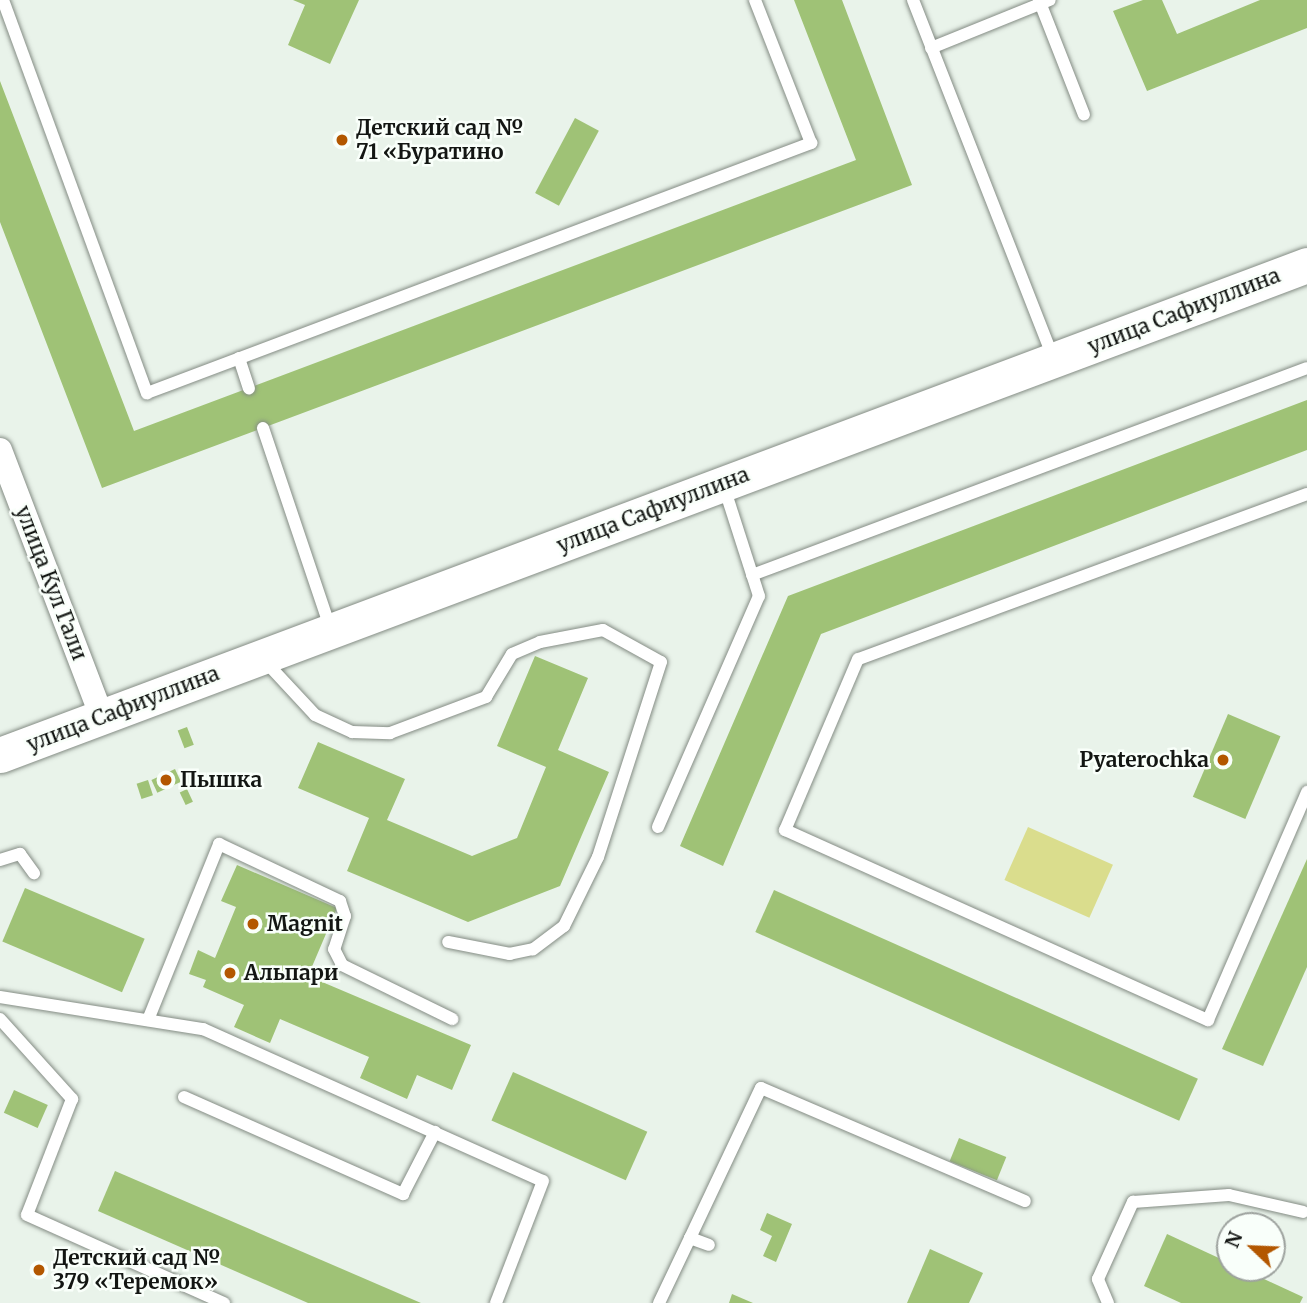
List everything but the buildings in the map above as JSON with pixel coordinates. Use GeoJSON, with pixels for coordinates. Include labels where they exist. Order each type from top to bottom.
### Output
{"type":"FeatureCollection","features":[{"type":"Feature","properties":{"kind":"street","name":"улица Сафиуллина"},"geometry":{"type":"LineString","coordinates":[[0,755],[1307,265]]}},
{"type":"Feature","properties":{"kind":"street","name":"улица Кул Гали"},"geometry":{"type":"LineString","coordinates":[[0,450],[102,717]]}},
{"type":"Feature","properties":{"kind":"lane"},"geometry":{"type":"LineString","coordinates":[[3,0],[147,393],[811,143],[755,0]]}},
{"type":"Feature","properties":{"kind":"lane"},"geometry":{"type":"LineString","coordinates":[[913,0],[1054,360]]}},
{"type":"Feature","properties":{"kind":"lane"},"geometry":{"type":"LineString","coordinates":[[931,48],[1051,0]]}},
{"type":"Feature","properties":{"kind":"lane"},"geometry":{"type":"LineString","coordinates":[[1038,3],[1084,115]]}},
{"type":"Feature","properties":{"kind":"lane"},"geometry":{"type":"LineString","coordinates":[[239,358],[249,388]]}},
{"type":"Feature","properties":{"kind":"lane"},"geometry":{"type":"LineString","coordinates":[[752,575],[1307,368]]}},
{"type":"Feature","properties":{"kind":"lane"},"geometry":{"type":"LineString","coordinates":[[263,428],[331,631]]}},
{"type":"Feature","properties":{"kind":"lane"},"geometry":{"type":"LineString","coordinates":[[658,827],[759,596],[723,484]]}},
{"type":"Feature","properties":{"kind":"lane"},"geometry":{"type":"LineString","coordinates":[[1307,494],[858,659],[785,830],[1208,1020],[1307,792]]}},
{"type":"Feature","properties":{"kind":"lane"},"geometry":{"type":"LineString","coordinates":[[261,657],[315,716],[352,732],[390,733],[486,697],[512,654],[540,642],[603,629],[661,662],[598,857],[564,926],[533,949],[510,954],[448,942]]}},
{"type":"Feature","properties":{"kind":"lane"},"geometry":{"type":"LineString","coordinates":[[148,1020],[219,844],[340,901],[343,929],[334,949],[342,965],[452,1019]]}},
{"type":"Feature","properties":{"kind":"lane"},"geometry":{"type":"LineString","coordinates":[[0,860],[20,854],[34,873]]}},
{"type":"Feature","properties":{"kind":"lane"},"geometry":{"type":"LineString","coordinates":[[0,997],[202,1029],[543,1181],[496,1303]]}},
{"type":"Feature","properties":{"kind":"lane"},"geometry":{"type":"LineString","coordinates":[[0,1018],[72,1099],[27,1215],[224,1303]]}},
{"type":"Feature","properties":{"kind":"lane"},"geometry":{"type":"LineString","coordinates":[[659,1303],[761,1088],[1025,1201]]}},
{"type":"Feature","properties":{"kind":"lane"},"geometry":{"type":"LineString","coordinates":[[184,1097],[403,1194],[435,1132]]}},
{"type":"Feature","properties":{"kind":"lane"},"geometry":{"type":"LineString","coordinates":[[1108,1303],[1098,1279],[1133,1202],[1228,1195],[1306,1210]]}},
{"type":"Feature","properties":{"kind":"lane"},"geometry":{"type":"LineString","coordinates":[[690,1238],[709,1245]]}},
{"type":"Feature","properties":{"kind":"green space"},"geometry":{"type":"Polygon","coordinates":[[[1028,827],[1113,865],[1089,918],[1004,880],[1028,827]]]}},
{"type":"Feature","properties":{"kind":"place","name":"Детский сад № 71 «Буратино"},"geometry":{"type":"Point","coordinates":[342,140]}},
{"type":"Feature","properties":{"kind":"place","name":"Pyaterochka"},"geometry":{"type":"Point","coordinates":[1223,760]}},
{"type":"Feature","properties":{"kind":"place","name":"Пышка"},"geometry":{"type":"Point","coordinates":[166,780]}},
{"type":"Feature","properties":{"kind":"place","name":"Magnit"},"geometry":{"type":"Point","coordinates":[253,924]}},
{"type":"Feature","properties":{"kind":"place","name":"Альпари"},"geometry":{"type":"Point","coordinates":[230,973]}},
{"type":"Feature","properties":{"kind":"place","name":"Детский сад № 379 «Теремок»"},"geometry":{"type":"Point","coordinates":[39,1270]}}]}
